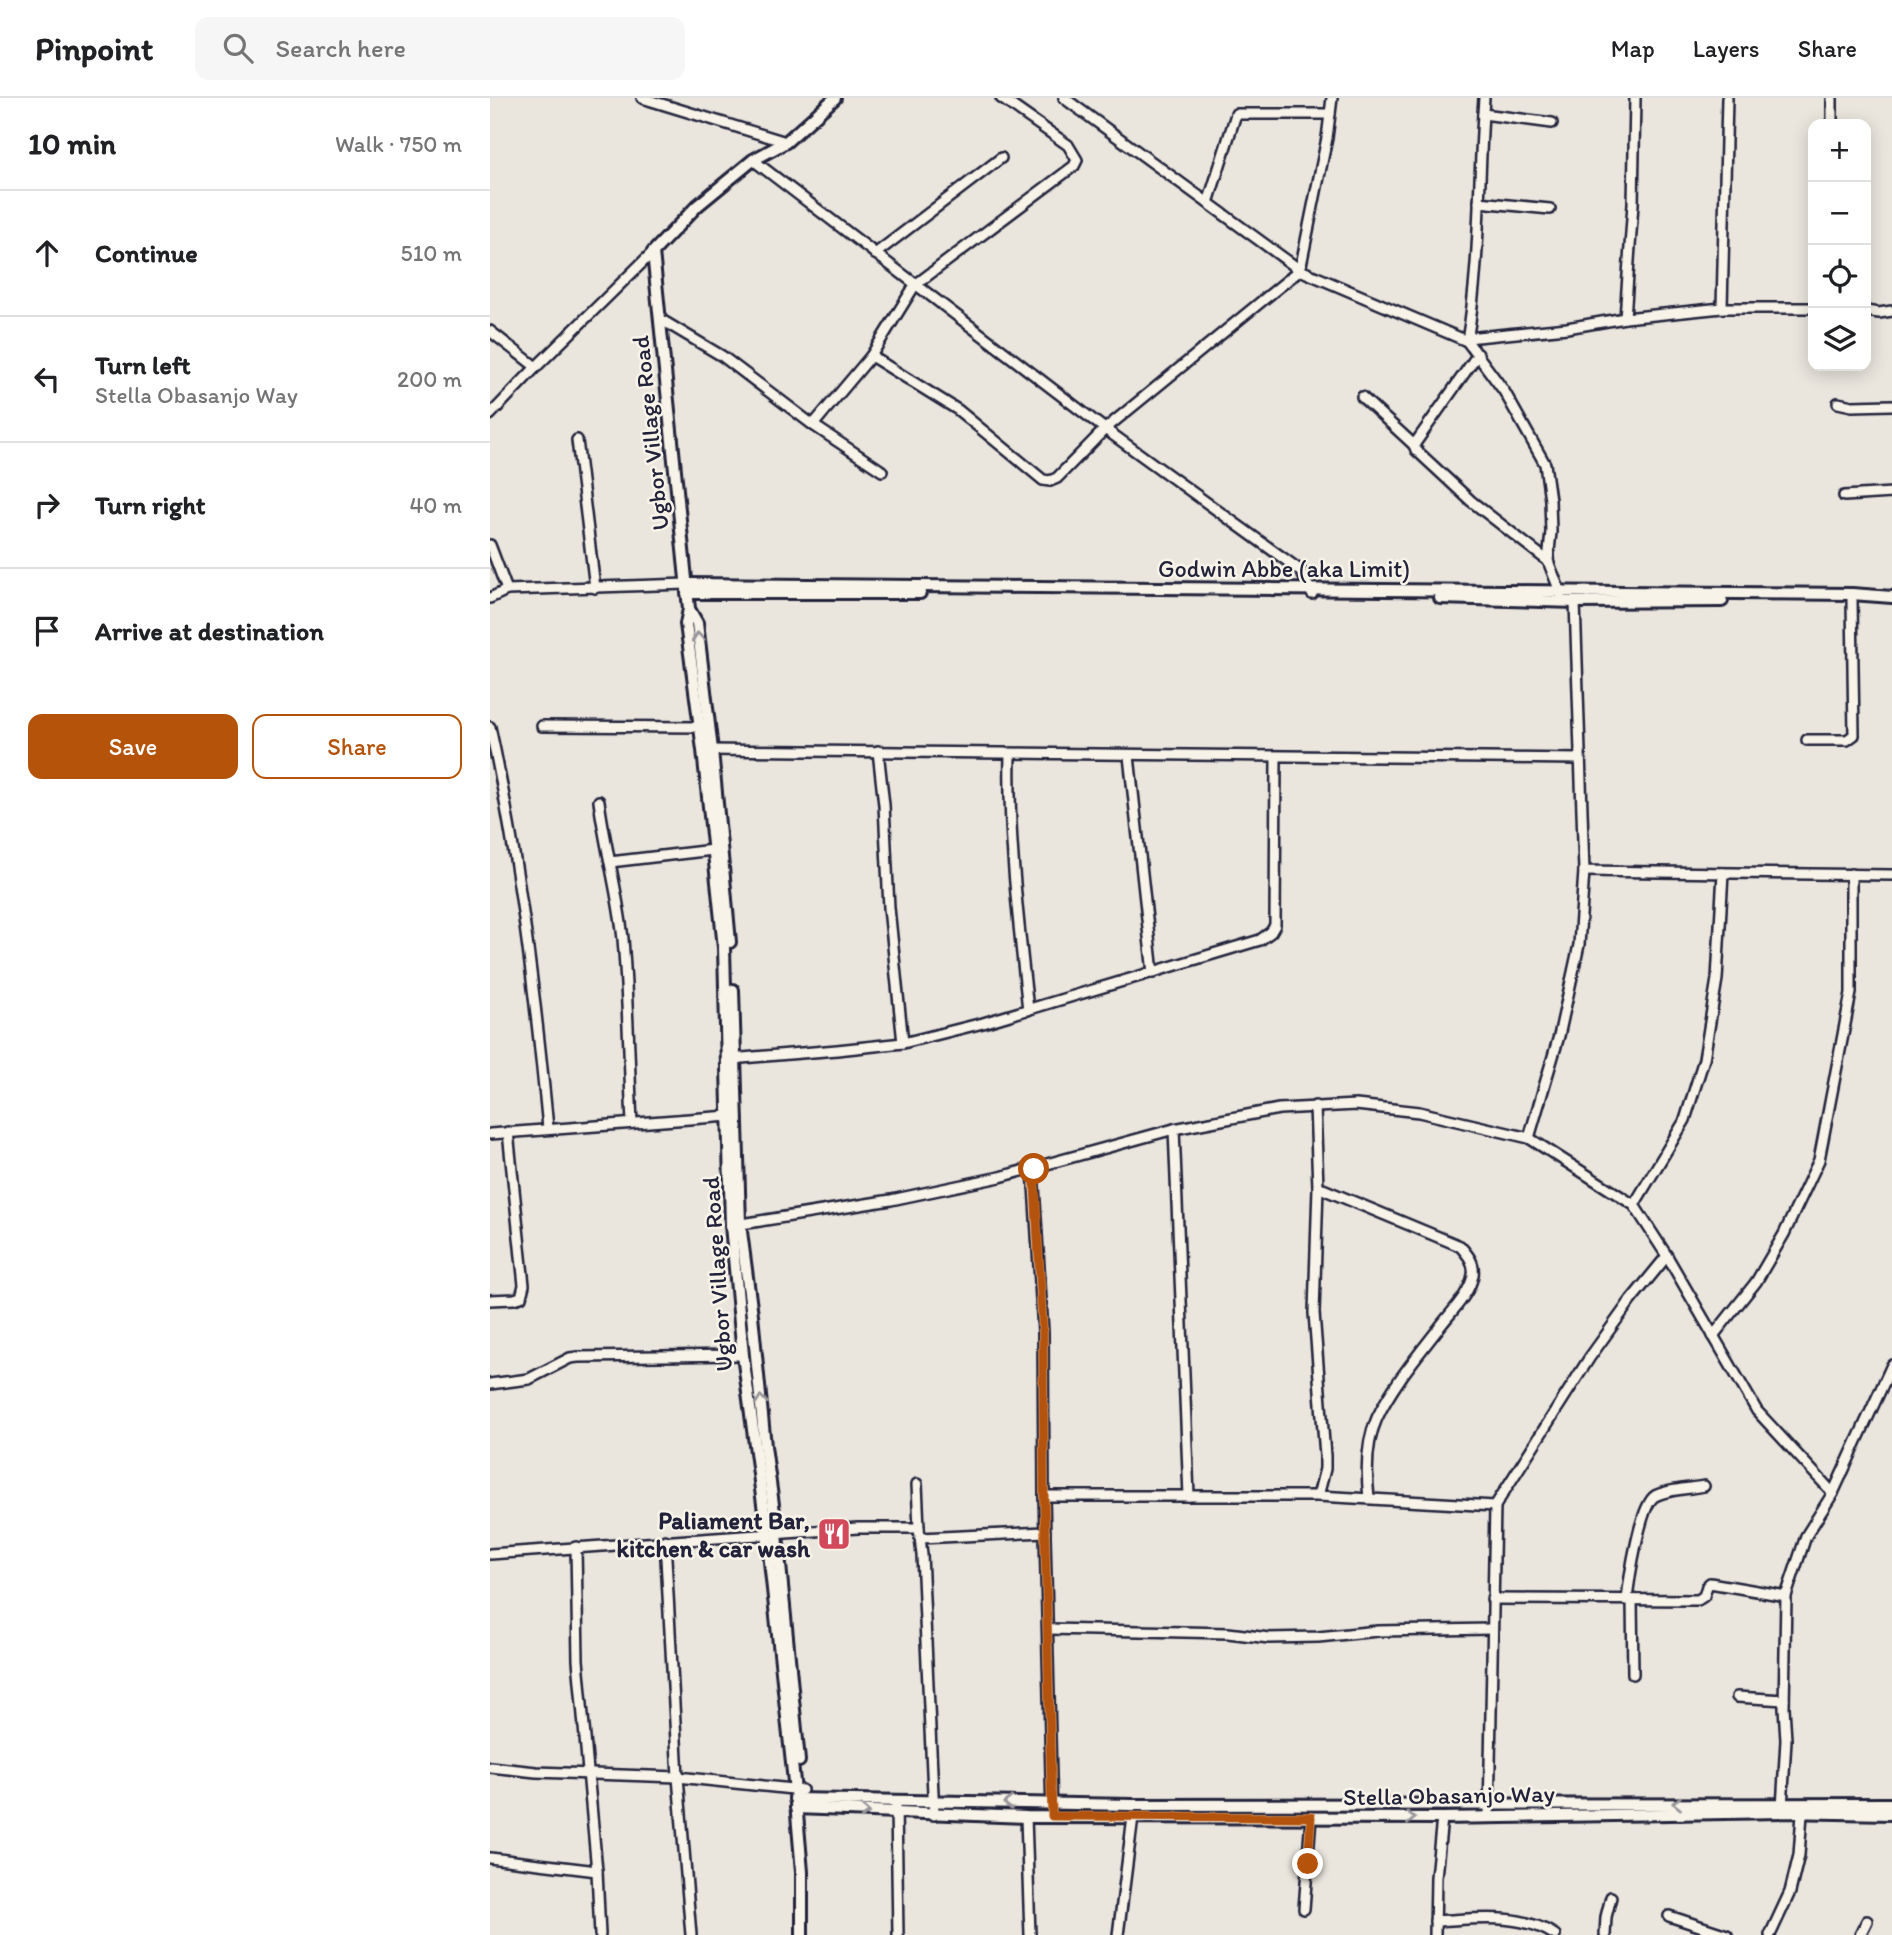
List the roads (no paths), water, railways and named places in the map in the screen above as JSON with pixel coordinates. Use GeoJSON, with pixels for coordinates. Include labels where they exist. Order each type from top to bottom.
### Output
{"type":"FeatureCollection","features":[{"type":"Feature","properties":{"kind":"street"},"geometry":{"type":"LineString","coordinates":[[642,98],[786,142]]}},
{"type":"Feature","properties":{"kind":"street"},"geometry":{"type":"LineString","coordinates":[[490,415],[697,206],[752,160],[786,142],[835,98]]}},
{"type":"Feature","properties":{"kind":"street"},"geometry":{"type":"LineString","coordinates":[[813,425],[871,356],[915,285],[1074,166],[1077,160],[1068,145],[1001,98]]}},
{"type":"Feature","properties":{"kind":"street"},"geometry":{"type":"LineString","coordinates":[[1064,98],[1300,270],[1467,340],[1504,391],[1545,464],[1551,532],[1548,561]]}},
{"type":"Feature","properties":{"kind":"street"},"geometry":{"type":"LineString","coordinates":[[871,356],[958,410],[1042,480],[1057,478],[1105,429],[1300,270],[1332,98]]}},
{"type":"Feature","properties":{"kind":"street"},"geometry":{"type":"LineString","coordinates":[[1467,340],[1479,248],[1484,98]]}},
{"type":"Feature","properties":{"kind":"street"},"geometry":{"type":"LineString","coordinates":[[1625,318],[1633,204],[1635,98]]}},
{"type":"Feature","properties":{"kind":"street"},"geometry":{"type":"LineString","coordinates":[[1722,308],[1727,98]]}},
{"type":"Feature","properties":{"kind":"street"},"geometry":{"type":"LineString","coordinates":[[1832,98],[1832,119]]}},
{"type":"Feature","properties":{"kind":"street"},"geometry":{"type":"LineString","coordinates":[[1208,203],[1236,114],[1330,114]]}},
{"type":"Feature","properties":{"kind":"street"},"geometry":{"type":"LineString","coordinates":[[1483,114],[1552,123]]}},
{"type":"Feature","properties":{"kind":"street"},"geometry":{"type":"LineString","coordinates":[[875,254],[1001,158]]}},
{"type":"Feature","properties":{"kind":"street"},"geometry":{"type":"LineString","coordinates":[[752,160],[1105,429],[1301,571],[1311,591]]}},
{"type":"Feature","properties":{"kind":"street"},"geometry":{"type":"LineString","coordinates":[[1479,202],[1550,209]]}},
{"type":"Feature","properties":{"kind":"street","name":"Ugbor Village Road"},"geometry":{"type":"LineString","coordinates":[[653,252],[689,609],[686,624],[699,727],[708,750],[713,850],[732,1058],[729,1116],[743,1356],[772,1534]]}},
{"type":"Feature","properties":{"kind":"street"},"geometry":{"type":"LineString","coordinates":[[1467,340],[1625,318],[1722,308],[1808,308]]}},
{"type":"Feature","properties":{"kind":"street"},"geometry":{"type":"LineString","coordinates":[[1871,312],[1892,310]]}},
{"type":"Feature","properties":{"kind":"street"},"geometry":{"type":"LineString","coordinates":[[660,319],[722,356],[813,425],[881,471]]}},
{"type":"Feature","properties":{"kind":"street"},"geometry":{"type":"LineString","coordinates":[[490,331],[536,367]]}},
{"type":"Feature","properties":{"kind":"street"},"geometry":{"type":"LineString","coordinates":[[1414,445],[1478,354]]}},
{"type":"Feature","properties":{"kind":"street"},"geometry":{"type":"LineString","coordinates":[[1362,397],[1471,500],[1548,561],[1566,598],[1579,759],[1584,871],[1579,945],[1559,1036],[1529,1139]]}},
{"type":"Feature","properties":{"kind":"street"},"geometry":{"type":"LineString","coordinates":[[1838,403],[1892,405]]}},
{"type":"Feature","properties":{"kind":"street"},"geometry":{"type":"LineString","coordinates":[[577,440],[595,588]]}},
{"type":"Feature","properties":{"kind":"street"},"geometry":{"type":"LineString","coordinates":[[1844,496],[1892,493]]}},
{"type":"Feature","properties":{"kind":"street"},"geometry":{"type":"LineString","coordinates":[[490,544],[507,590]]}},
{"type":"Feature","properties":{"kind":"street"},"geometry":{"type":"LineString","coordinates":[[490,598],[507,590],[687,589]]}},
{"type":"Feature","properties":{"kind":"street","name":"Godwin Abbe (aka Limit)"},"geometry":{"type":"LineString","coordinates":[[687,589],[1311,591],[1566,598],[1852,600],[1887,596]]}},
{"type":"Feature","properties":{"kind":"street","name":"Godwin Abbe (aka Limit)"},"geometry":{"type":"LineString","coordinates":[[1566,598],[1852,594],[1887,596]]}},
{"type":"Feature","properties":{"kind":"street"},"geometry":{"type":"LineString","coordinates":[[1807,740],[1847,740],[1854,735],[1852,600]]}},
{"type":"Feature","properties":{"kind":"street","name":"Ugbor Village Road"},"geometry":{"type":"LineString","coordinates":[[689,609],[697,623],[708,750],[731,948],[735,1225],[752,1315],[799,1799],[802,1935]]}},
{"type":"Feature","properties":{"kind":"street"},"geometry":{"type":"LineString","coordinates":[[542,726],[699,727]]}},
{"type":"Feature","properties":{"kind":"street"},"geometry":{"type":"LineString","coordinates":[[490,727],[504,792],[535,988],[548,1128]]}},
{"type":"Feature","properties":{"kind":"street"},"geometry":{"type":"LineString","coordinates":[[708,750],[1579,759]]}},
{"type":"Feature","properties":{"kind":"street"},"geometry":{"type":"LineString","coordinates":[[878,751],[884,805],[889,908],[903,1043]]}},
{"type":"Feature","properties":{"kind":"street"},"geometry":{"type":"LineString","coordinates":[[1010,754],[1009,792],[1015,893],[1028,1010]]}},
{"type":"Feature","properties":{"kind":"street"},"geometry":{"type":"LineString","coordinates":[[1129,756],[1153,973]]}},
{"type":"Feature","properties":{"kind":"street"},"geometry":{"type":"LineString","coordinates":[[732,1058],[837,1051],[903,1043],[1028,1010],[1260,940],[1271,932],[1275,925],[1276,757]]}},
{"type":"Feature","properties":{"kind":"street"},"geometry":{"type":"LineString","coordinates":[[599,801],[604,846],[610,862],[622,938],[632,1123]]}},
{"type":"Feature","properties":{"kind":"street"},"geometry":{"type":"LineString","coordinates":[[610,862],[713,850]]}},
{"type":"Feature","properties":{"kind":"street"},"geometry":{"type":"LineString","coordinates":[[1584,871],[1892,876]]}},
{"type":"Feature","properties":{"kind":"street"},"geometry":{"type":"LineString","coordinates":[[1634,1205],[1685,1120],[1704,1059],[1717,979],[1723,873]]}},
{"type":"Feature","properties":{"kind":"street"},"geometry":{"type":"LineString","coordinates":[[1713,1336],[1756,1282],[1784,1234],[1819,1160],[1851,993],[1851,874]]}},
{"type":"Feature","properties":{"kind":"street"},"geometry":{"type":"LineString","coordinates":[[735,1225],[891,1200],[1034,1169],[1174,1129],[1279,1109],[1356,1105],[1419,1112],[1529,1139],[1634,1205],[1667,1256],[1757,1411],[1833,1493]]}},
{"type":"Feature","properties":{"kind":"street"},"geometry":{"type":"LineString","coordinates":[[1315,1106],[1318,1187],[1314,1313],[1325,1469],[1318,1496]]}},
{"type":"Feature","properties":{"kind":"street"},"geometry":{"type":"LineString","coordinates":[[490,1133],[729,1116]]}},
{"type":"Feature","properties":{"kind":"street"},"geometry":{"type":"LineString","coordinates":[[1174,1129],[1189,1496]]}},
{"type":"Feature","properties":{"kind":"street"},"geometry":{"type":"LineString","coordinates":[[490,1300],[514,1300],[521,1297],[524,1285],[508,1132]]}},
{"type":"Feature","properties":{"kind":"street"},"geometry":{"type":"LineString","coordinates":[[1034,1169],[1043,1332],[1052,1816]]}},
{"type":"Feature","properties":{"kind":"street"},"geometry":{"type":"LineString","coordinates":[[1318,1187],[1460,1247],[1468,1254],[1473,1268],[1469,1288],[1404,1374],[1377,1419],[1369,1452],[1369,1498]]}},
{"type":"Feature","properties":{"kind":"street"},"geometry":{"type":"LineString","coordinates":[[1489,1816],[1495,1506],[1590,1357],[1667,1256]]}},
{"type":"Feature","properties":{"kind":"street"},"geometry":{"type":"LineString","coordinates":[[490,1384],[529,1379],[570,1358],[578,1357],[743,1356]]}},
{"type":"Feature","properties":{"kind":"street"},"geometry":{"type":"LineString","coordinates":[[1782,1808],[1786,1740],[1786,1596],[1805,1535],[1833,1493],[1892,1365]]}},
{"type":"Feature","properties":{"kind":"street"},"geometry":{"type":"LineString","coordinates":[[916,1484],[934,1815]]}},
{"type":"Feature","properties":{"kind":"street"},"geometry":{"type":"LineString","coordinates":[[1633,1674],[1629,1600],[1631,1571],[1648,1502],[1658,1495],[1704,1486]]}},
{"type":"Feature","properties":{"kind":"street"},"geometry":{"type":"LineString","coordinates":[[1044,1496],[1318,1496],[1495,1506]]}},
{"type":"Feature","properties":{"kind":"street"},"geometry":{"type":"LineString","coordinates":[[490,1554],[858,1528],[919,1533],[1045,1532]]}},
{"type":"Feature","properties":{"kind":"street"},"geometry":{"type":"LineString","coordinates":[[665,1540],[678,1777],[691,1935]]}},
{"type":"Feature","properties":{"kind":"street"},"geometry":{"type":"LineString","coordinates":[[576,1547],[578,1660],[597,1871],[600,1935]]}},
{"type":"Feature","properties":{"kind":"street"},"geometry":{"type":"LineString","coordinates":[[1492,1599],[1698,1600],[1702,1599],[1710,1583],[1786,1596]]}},
{"type":"Feature","properties":{"kind":"street"},"geometry":{"type":"LineString","coordinates":[[1049,1629],[1228,1633],[1269,1638],[1318,1637],[1378,1631],[1492,1629]]}},
{"type":"Feature","properties":{"kind":"street"},"geometry":{"type":"LineString","coordinates":[[1737,1697],[1784,1700]]}},
{"type":"Feature","properties":{"kind":"street"},"geometry":{"type":"LineString","coordinates":[[490,1767],[536,1772],[678,1777],[799,1799],[1052,1804],[1489,1804],[1782,1808],[1892,1804]]}},
{"type":"Feature","properties":{"kind":"street","name":"Stella Obasanjo Way"},"geometry":{"type":"LineString","coordinates":[[799,1799],[896,1813],[1026,1817],[1442,1818],[1782,1808],[1802,1814],[1892,1814]]}},
{"type":"Feature","properties":{"kind":"street"},"geometry":{"type":"LineString","coordinates":[[896,1801],[898,1935]]}},
{"type":"Feature","properties":{"kind":"street"},"geometry":{"type":"LineString","coordinates":[[1770,1935],[1790,1892],[1799,1855],[1802,1814]]}},
{"type":"Feature","properties":{"kind":"street"},"geometry":{"type":"LineString","coordinates":[[1026,1817],[1030,1935]]}},
{"type":"Feature","properties":{"kind":"street"},"geometry":{"type":"LineString","coordinates":[[1118,1935],[1133,1817]]}},
{"type":"Feature","properties":{"kind":"street"},"geometry":{"type":"LineString","coordinates":[[1304,1909],[1311,1817]]}},
{"type":"Feature","properties":{"kind":"street"},"geometry":{"type":"LineString","coordinates":[[1435,1935],[1436,1877],[1442,1818]]}},
{"type":"Feature","properties":{"kind":"street"},"geometry":{"type":"LineString","coordinates":[[490,1858],[597,1871]]}},
{"type":"Feature","properties":{"kind":"street"},"geometry":{"type":"LineString","coordinates":[[1605,1935],[1611,1897]]}},
{"type":"Feature","properties":{"kind":"street"},"geometry":{"type":"LineString","coordinates":[[1669,1916],[1727,1935]]}},
{"type":"Feature","properties":{"kind":"street"},"geometry":{"type":"LineString","coordinates":[[1435,1921],[1524,1921],[1540,1925],[1555,1935]]}},
{"type":"Feature","properties":{"kind":"street"},"geometry":{"type":"LineString","coordinates":[[1860,1935],[1867,1921]]}},
{"type":"Feature","properties":{"kind":"place","name":"Paliament Bar, kitchen & car wash"},"geometry":{"type":"Point","coordinates":[834,1534]}}]}
